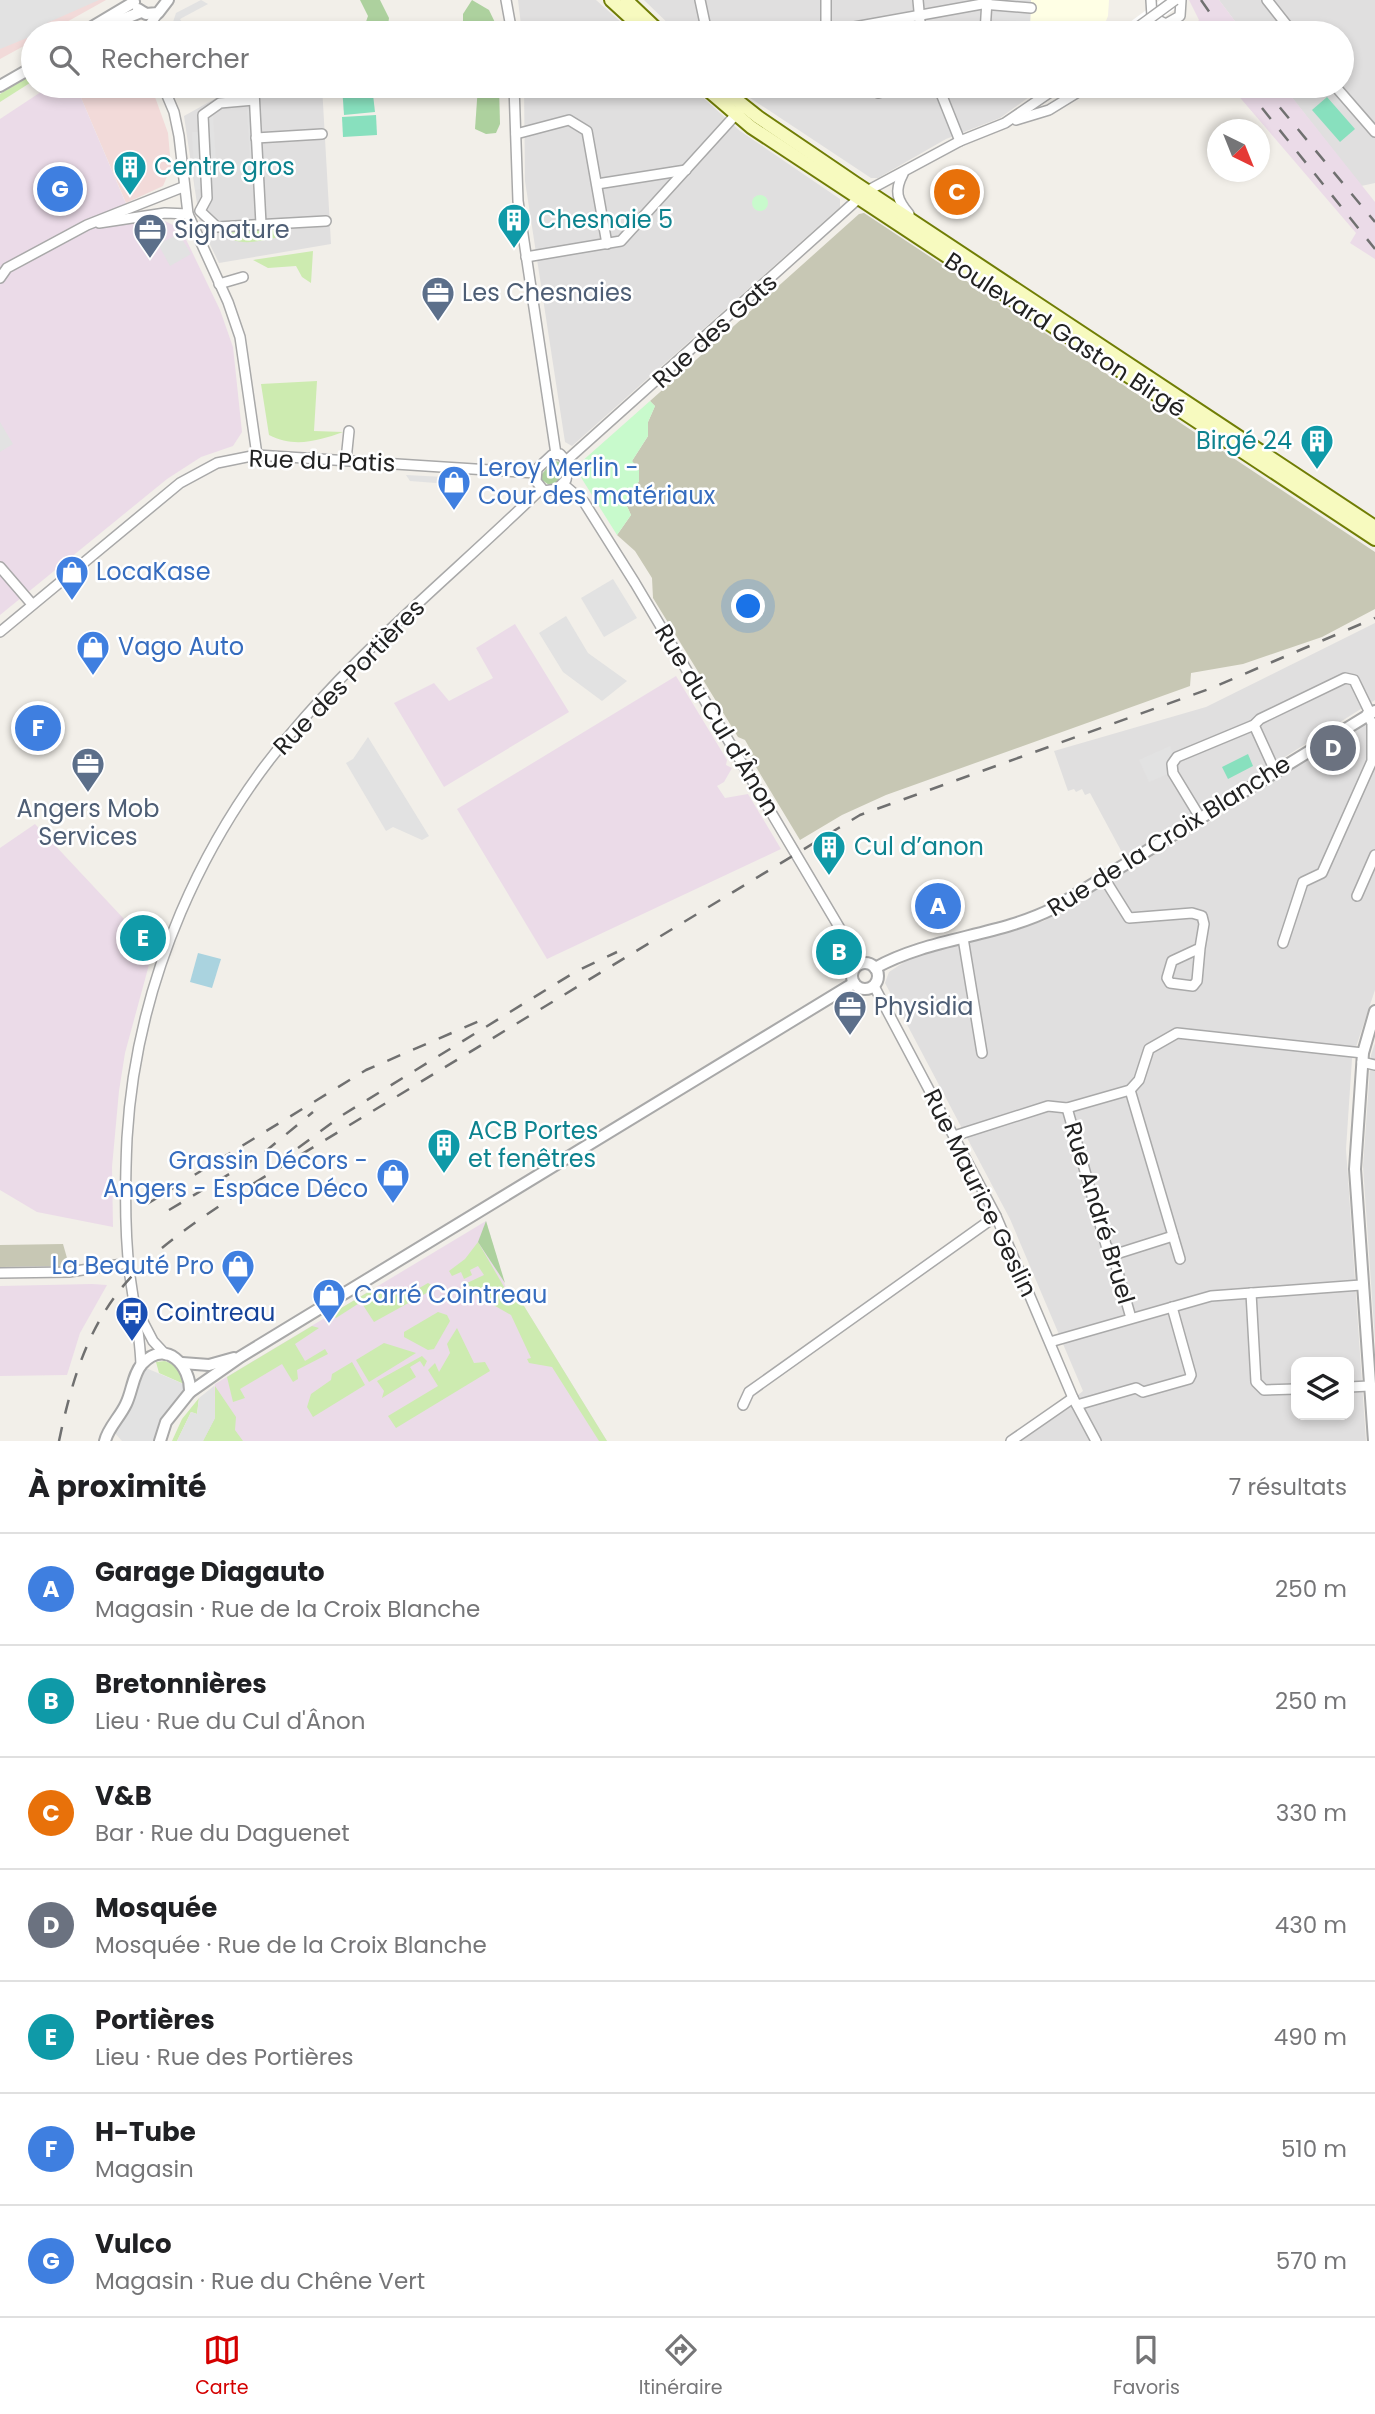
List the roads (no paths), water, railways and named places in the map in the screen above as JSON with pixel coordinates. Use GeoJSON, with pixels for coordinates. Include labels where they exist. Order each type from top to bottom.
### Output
{"type":"FeatureCollection","features":[{"type":"Feature","properties":{"kind":"main road"},"geometry":{"type":"LineString","coordinates":[[611,0],[634,21]]}},
{"type":"Feature","properties":{"kind":"main road"},"geometry":{"type":"LineString","coordinates":[[626,0],[648,21]]}},
{"type":"Feature","properties":{"kind":"main road","name":"Boulevard Gaston Birgé"},"geometry":{"type":"LineString","coordinates":[[722,98],[1375,539]]}},
{"type":"Feature","properties":{"kind":"main road","name":"Boulevard Gaston Birgé"},"geometry":{"type":"LineString","coordinates":[[730,98],[740,110]]}},
{"type":"Feature","properties":{"kind":"main road","name":"Boulevard Gaston Birgé"},"geometry":{"type":"LineString","coordinates":[[864,195],[912,218],[1375,527]]}},
{"type":"Feature","properties":{"kind":"street"},"geometry":{"type":"LineString","coordinates":[[153,21],[168,0]]}},
{"type":"Feature","properties":{"kind":"street"},"geometry":{"type":"LineString","coordinates":[[506,0],[510,21]]}},
{"type":"Feature","properties":{"kind":"street"},"geometry":{"type":"LineString","coordinates":[[700,0],[704,21]]}},
{"type":"Feature","properties":{"kind":"street"},"geometry":{"type":"LineString","coordinates":[[825,21],[826,0]]}},
{"type":"Feature","properties":{"kind":"street"},"geometry":{"type":"LineString","coordinates":[[918,0],[920,21]]}},
{"type":"Feature","properties":{"kind":"street"},"geometry":{"type":"LineString","coordinates":[[1150,0],[1152,17],[1157,21]]}},
{"type":"Feature","properties":{"kind":"street"},"geometry":{"type":"LineString","coordinates":[[1146,21],[1175,0]]}},
{"type":"Feature","properties":{"kind":"street"},"geometry":{"type":"LineString","coordinates":[[1173,21],[1180,16],[1181,0]]}},
{"type":"Feature","properties":{"kind":"street"},"geometry":{"type":"LineString","coordinates":[[1267,0],[1284,21]]}},
{"type":"Feature","properties":{"kind":"street"},"geometry":{"type":"LineString","coordinates":[[895,21],[987,2],[1031,8]]}},
{"type":"Feature","properties":{"kind":"street"},"geometry":{"type":"LineString","coordinates":[[986,21],[987,2]]}},
{"type":"Feature","properties":{"kind":"street"},"geometry":{"type":"LineString","coordinates":[[108,21],[139,7],[158,13]]}},
{"type":"Feature","properties":{"kind":"street"},"geometry":{"type":"LineString","coordinates":[[114,21],[139,7]]}},
{"type":"Feature","properties":{"kind":"street"},"geometry":{"type":"LineString","coordinates":[[2,81],[20,71]]}},
{"type":"Feature","properties":{"kind":"street"},"geometry":{"type":"LineString","coordinates":[[167,98],[179,136],[188,214],[240,337],[257,454]]}},
{"type":"Feature","properties":{"kind":"street"},"geometry":{"type":"LineString","coordinates":[[514,98],[518,201],[556,454]]}},
{"type":"Feature","properties":{"kind":"street"},"geometry":{"type":"LineString","coordinates":[[944,98],[960,141]]}},
{"type":"Feature","properties":{"kind":"street"},"geometry":{"type":"LineString","coordinates":[[1005,123],[1042,98]]}},
{"type":"Feature","properties":{"kind":"street"},"geometry":{"type":"LineString","coordinates":[[1005,123],[1049,110],[1068,98]]}},
{"type":"Feature","properties":{"kind":"street"},"geometry":{"type":"LineString","coordinates":[[1345,98],[1375,132]]}},
{"type":"Feature","properties":{"kind":"street"},"geometry":{"type":"LineString","coordinates":[[261,224],[254,100],[220,103],[203,115],[207,198],[200,211],[217,227],[326,221]]}},
{"type":"Feature","properties":{"kind":"street"},"geometry":{"type":"LineString","coordinates":[[526,257],[607,244],[626,237],[740,110]]}},
{"type":"Feature","properties":{"kind":"street"},"geometry":{"type":"LineString","coordinates":[[516,134],[569,120],[579,123],[590,136],[607,244]]}},
{"type":"Feature","properties":{"kind":"street","name":"Rue des Gats"},"geometry":{"type":"LineString","coordinates":[[568,460],[864,195],[960,141],[1005,123]]}},
{"type":"Feature","properties":{"kind":"street"},"geometry":{"type":"LineString","coordinates":[[256,138],[322,135]]}},
{"type":"Feature","properties":{"kind":"street"},"geometry":{"type":"LineString","coordinates":[[597,184],[686,170]]}},
{"type":"Feature","properties":{"kind":"street"},"geometry":{"type":"LineString","coordinates":[[904,173],[897,195],[899,203],[912,218]]}},
{"type":"Feature","properties":{"kind":"street"},"geometry":{"type":"LineString","coordinates":[[0,278],[7,268],[87,225],[183,187]]}},
{"type":"Feature","properties":{"kind":"street"},"geometry":{"type":"LineString","coordinates":[[87,225],[165,213],[188,214]]}},
{"type":"Feature","properties":{"kind":"street"},"geometry":{"type":"LineString","coordinates":[[219,284],[243,277]]}},
{"type":"Feature","properties":{"kind":"street"},"geometry":{"type":"LineString","coordinates":[[346,460],[349,431]]}},
{"type":"Feature","properties":{"kind":"street","name":"Rue du Patis"},"geometry":{"type":"LineString","coordinates":[[0,632],[31,603],[200,470],[216,463],[257,454],[536,473]]}},
{"type":"Feature","properties":{"kind":"street"},"geometry":{"type":"LineString","coordinates":[[556,454],[568,460],[570,468],[564,484],[553,491],[541,489],[536,481],[536,473],[547,457],[556,454]]}},
{"type":"Feature","properties":{"kind":"street","name":"Rue du Cul d'Ânon"},"geometry":{"type":"LineString","coordinates":[[564,484],[584,502],[635,583],[860,964]]}},
{"type":"Feature","properties":{"kind":"street","name":"Rue des Portières"},"geometry":{"type":"LineString","coordinates":[[141,1365],[129,1263],[127,1136],[141,1039],[171,939],[213,846],[269,760],[322,698],[541,489]]}},
{"type":"Feature","properties":{"kind":"street"},"geometry":{"type":"LineString","coordinates":[[0,567],[31,603]]}},
{"type":"Feature","properties":{"kind":"street"},"geometry":{"type":"LineString","coordinates":[[1201,819],[1173,773],[1173,762],[1208,743],[1254,725],[1260,719],[1348,677],[1354,680],[1371,712],[1372,761],[1322,873],[1303,882],[1283,943]]}},
{"type":"Feature","properties":{"kind":"street","name":"Rue de la Croix Blanche"},"geometry":{"type":"LineString","coordinates":[[875,968],[903,952],[1039,916],[1201,819],[1371,712]]}},
{"type":"Feature","properties":{"kind":"street"},"geometry":{"type":"LineString","coordinates":[[1254,725],[1275,771]]}},
{"type":"Feature","properties":{"kind":"street"},"geometry":{"type":"LineString","coordinates":[[1357,896],[1375,855]]}},
{"type":"Feature","properties":{"kind":"street"},"geometry":{"type":"LineString","coordinates":[[1104,878],[1129,918],[1192,913],[1202,916],[1204,924],[1197,981],[1193,986],[1170,983],[1167,978],[1172,961],[1200,948]]}},
{"type":"Feature","properties":{"kind":"street"},"geometry":{"type":"LineString","coordinates":[[963,938],[982,1053]]}},
{"type":"Feature","properties":{"kind":"street"},"geometry":{"type":"LineString","coordinates":[[860,964],[875,968],[878,979],[874,986],[864,989],[854,983],[852,974],[860,964]]}},
{"type":"Feature","properties":{"kind":"street"},"geometry":{"type":"LineString","coordinates":[[160,1441],[166,1422],[190,1392],[240,1356],[854,983]]}},
{"type":"Feature","properties":{"kind":"street","name":"Rue Maurice Geslin"},"geometry":{"type":"LineString","coordinates":[[874,986],[996,1216],[1075,1402],[1096,1441]]}},
{"type":"Feature","properties":{"kind":"street"},"geometry":{"type":"LineString","coordinates":[[1374,1441],[1369,1386],[1370,1340],[1361,1285],[1355,1169],[1362,1058],[1375,1011]]}},
{"type":"Feature","properties":{"kind":"street"},"geometry":{"type":"LineString","coordinates":[[954,1136],[1048,1107],[1067,1108],[1130,1090],[1139,1080],[1149,1049],[1177,1033],[1362,1058],[1375,1065]]}},
{"type":"Feature","properties":{"kind":"street"},"geometry":{"type":"LineString","coordinates":[[1130,1090],[1180,1259]]}},
{"type":"Feature","properties":{"kind":"street","name":"Rue André Bruel"},"geometry":{"type":"LineString","coordinates":[[1067,1108],[1106,1245],[1113,1255],[1131,1318]]}},
{"type":"Feature","properties":{"kind":"street"},"geometry":{"type":"LineString","coordinates":[[743,1405],[750,1392],[996,1216]]}},
{"type":"Feature","properties":{"kind":"street"},"geometry":{"type":"LineString","coordinates":[[1113,1255],[1173,1236]]}},
{"type":"Feature","properties":{"kind":"street"},"geometry":{"type":"LineString","coordinates":[[0,1273],[69,1272],[129,1263]]}},
{"type":"Feature","properties":{"kind":"street"},"geometry":{"type":"LineString","coordinates":[[1050,1342],[1212,1296],[1361,1285]]}},
{"type":"Feature","properties":{"kind":"street"},"geometry":{"type":"LineString","coordinates":[[1251,1293],[1256,1382],[1264,1390],[1291,1389]]}},
{"type":"Feature","properties":{"kind":"street","name":"Rue des Portières"},"geometry":{"type":"LineString","coordinates":[[135,1302],[153,1341],[166,1355]]}},
{"type":"Feature","properties":{"kind":"street"},"geometry":{"type":"LineString","coordinates":[[1011,1441],[1075,1402],[1136,1388],[1143,1392],[1189,1379],[1191,1375],[1172,1307]]}},
{"type":"Feature","properties":{"kind":"street"},"geometry":{"type":"LineString","coordinates":[[103,1439],[127,1404],[141,1365],[152,1357],[166,1355],[182,1363],[209,1365],[240,1356]]}},
{"type":"Feature","properties":{"kind":"street"},"geometry":{"type":"LineString","coordinates":[[182,1363],[188,1375],[190,1392]]}},
{"type":"Feature","properties":{"kind":"street"},"geometry":{"type":"LineString","coordinates":[[1354,1387],[1369,1386]]}},
{"type":"Feature","properties":{"kind":"water"},"geometry":{"type":"Polygon","coordinates":[[[198,953],[221,959],[212,988],[190,982],[198,953]]]}},
{"type":"Feature","properties":{"kind":"railway"},"geometry":{"type":"LineString","coordinates":[[1201,0],[1216,21]]}},
{"type":"Feature","properties":{"kind":"railway"},"geometry":{"type":"LineString","coordinates":[[1272,98],[1375,222]]}},
{"type":"Feature","properties":{"kind":"railway"},"geometry":{"type":"LineString","coordinates":[[1262,108],[1375,249]]}},
{"type":"Feature","properties":{"kind":"railway"},"geometry":{"type":"LineString","coordinates":[[59,1441],[85,1351],[102,1317],[122,1288],[146,1262],[175,1238],[251,1185],[860,815],[1209,689],[1375,618]]}},
{"type":"Feature","properties":{"kind":"railway"},"geometry":{"type":"LineString","coordinates":[[298,1148],[341,1116],[575,972],[617,952]]}},
{"type":"Feature","properties":{"kind":"railway"},"geometry":{"type":"LineString","coordinates":[[147,1204],[366,1070],[484,1019]]}},
{"type":"Feature","properties":{"kind":"railway"},"geometry":{"type":"LineString","coordinates":[[169,1210],[261,1155],[313,1112]]}},
{"type":"Feature","properties":{"kind":"place","name":"Vulco"},"geometry":{"type":"Point","coordinates":[60,189]}},
{"type":"Feature","properties":{"kind":"place","name":"V&B"},"geometry":{"type":"Point","coordinates":[957,192]}},
{"type":"Feature","properties":{"kind":"place","name":"Centre gros"},"geometry":{"type":"Point","coordinates":[130,197]}},
{"type":"Feature","properties":{"kind":"place","name":"Chesnaie 5"},"geometry":{"type":"Point","coordinates":[514,250]}},
{"type":"Feature","properties":{"kind":"place","name":"Signature"},"geometry":{"type":"Point","coordinates":[150,260]}},
{"type":"Feature","properties":{"kind":"place","name":"Les Chesnaies"},"geometry":{"type":"Point","coordinates":[438,323]}},
{"type":"Feature","properties":{"kind":"place","name":"Birgé 24"},"geometry":{"type":"Point","coordinates":[1317,471]}},
{"type":"Feature","properties":{"kind":"place","name":"Leroy Merlin - Cour des matériaux"},"geometry":{"type":"Point","coordinates":[454,512]}},
{"type":"Feature","properties":{"kind":"place","name":"LocaKase"},"geometry":{"type":"Point","coordinates":[72,602]}},
{"type":"Feature","properties":{"kind":"place","name":"Vago Auto"},"geometry":{"type":"Point","coordinates":[93,677]}},
{"type":"Feature","properties":{"kind":"place","name":"H-Tube"},"geometry":{"type":"Point","coordinates":[38,728]}},
{"type":"Feature","properties":{"kind":"place","name":"Mosquée"},"geometry":{"type":"Point","coordinates":[1333,748]}},
{"type":"Feature","properties":{"kind":"place","name":"Angers Mob Services"},"geometry":{"type":"Point","coordinates":[88,794]}},
{"type":"Feature","properties":{"kind":"place","name":"Cul d’anon"},"geometry":{"type":"Point","coordinates":[829,877]}},
{"type":"Feature","properties":{"kind":"place","name":"Garage Diagauto"},"geometry":{"type":"Point","coordinates":[938,906]}},
{"type":"Feature","properties":{"kind":"place","name":"Portières"},"geometry":{"type":"Point","coordinates":[143,938]}},
{"type":"Feature","properties":{"kind":"place","name":"Bretonnières"},"geometry":{"type":"Point","coordinates":[839,952]}},
{"type":"Feature","properties":{"kind":"place","name":"Physidia"},"geometry":{"type":"Point","coordinates":[850,1037]}},
{"type":"Feature","properties":{"kind":"place","name":"ACB Portes et fenêtres"},"geometry":{"type":"Point","coordinates":[444,1175]}},
{"type":"Feature","properties":{"kind":"place","name":"Grassin Décors - Angers - Espace Déco"},"geometry":{"type":"Point","coordinates":[393,1205]}},
{"type":"Feature","properties":{"kind":"place","name":"La Beauté Pro"},"geometry":{"type":"Point","coordinates":[238,1296]}},
{"type":"Feature","properties":{"kind":"place","name":"Carré Cointreau"},"geometry":{"type":"Point","coordinates":[329,1325]}},
{"type":"Feature","properties":{"kind":"place","name":"Cointreau"},"geometry":{"type":"Point","coordinates":[132,1343]}}]}
